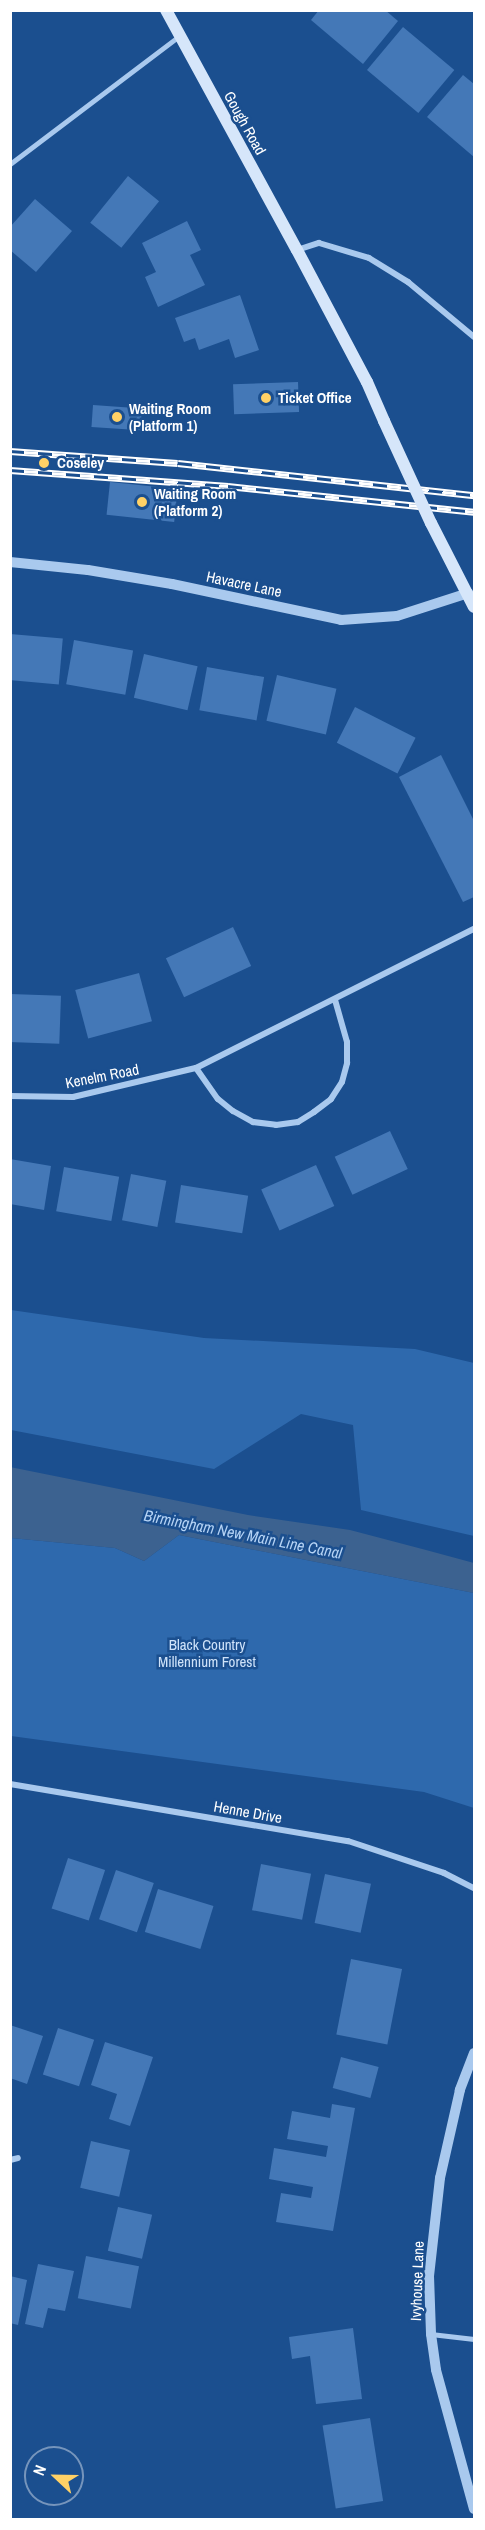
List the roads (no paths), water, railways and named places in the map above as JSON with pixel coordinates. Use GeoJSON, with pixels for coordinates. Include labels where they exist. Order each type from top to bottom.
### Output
{"type":"FeatureCollection","features":[{"type":"Feature","properties":{"kind":"main road","name":"Gough Road"},"geometry":{"type":"LineString","coordinates":[[166,10],[367,382],[431,523],[468,593]]}},
{"type":"Feature","properties":{"kind":"main road"},"geometry":{"type":"LineString","coordinates":[[468,593],[474,607]]}},
{"type":"Feature","properties":{"kind":"street"},"geometry":{"type":"LineString","coordinates":[[297,250],[319,243],[369,258],[408,282],[474,337]]}},
{"type":"Feature","properties":{"kind":"street","name":"Havacre Lane"},"geometry":{"type":"LineString","coordinates":[[10,562],[88,570],[341,620],[397,616],[468,593]]}},
{"type":"Feature","properties":{"kind":"street","name":"Kenelm Road"},"geometry":{"type":"LineString","coordinates":[[10,1096],[73,1097],[196,1068],[474,928]]}},
{"type":"Feature","properties":{"kind":"street"},"geometry":{"type":"LineString","coordinates":[[196,1068],[218,1099],[253,1122],[276,1125],[298,1122],[315,1112],[331,1098],[342,1082],[347,1062],[347,1042],[334,1000]]}},
{"type":"Feature","properties":{"kind":"street","name":"Henne Drive"},"geometry":{"type":"LineString","coordinates":[[10,1784],[348,1841],[444,1873],[474,1888]]}},
{"type":"Feature","properties":{"kind":"street","name":"Ivyhouse Lane"},"geometry":{"type":"LineString","coordinates":[[474,2053],[460,2090],[440,2178],[429,2276],[431,2334],[436,2370],[474,2509]]}},
{"type":"Feature","properties":{"kind":"street"},"geometry":{"type":"LineString","coordinates":[[10,2160],[18,2158]]}},
{"type":"Feature","properties":{"kind":"lane"},"geometry":{"type":"LineString","coordinates":[[10,164],[180,36]]}},
{"type":"Feature","properties":{"kind":"lane"},"geometry":{"type":"LineString","coordinates":[[431,2334],[474,2339]]}},
{"type":"Feature","properties":{"kind":"water","name":"Birmingham New Main Line Canal"},"geometry":{"type":"Polygon","coordinates":[[[10,1467],[248,1515],[350,1530],[474,1563],[474,1593],[179,1535],[144,1561],[115,1548],[11,1538],[10,1467]]]}},
{"type":"Feature","properties":{"kind":"railway"},"geometry":{"type":"LineString","coordinates":[[10,451],[178,463],[474,495]]}},
{"type":"Feature","properties":{"kind":"railway"},"geometry":{"type":"LineString","coordinates":[[10,470],[228,486],[474,512]]}},
{"type":"Feature","properties":{"kind":"place","name":"Ticket Office"},"geometry":{"type":"Point","coordinates":[266,398]}},
{"type":"Feature","properties":{"kind":"place","name":"Waiting Room (Platform 1)"},"geometry":{"type":"Point","coordinates":[117,417]}},
{"type":"Feature","properties":{"kind":"place","name":"Coseley"},"geometry":{"type":"Point","coordinates":[44,463]}},
{"type":"Feature","properties":{"kind":"place","name":"Waiting Room (Platform 2)"},"geometry":{"type":"Point","coordinates":[142,502]}},
{"type":"Feature","properties":{"kind":"park label","name":"Black Country Millennium Forest"},"geometry":{"type":"Point","coordinates":[207,1652]}}]}
